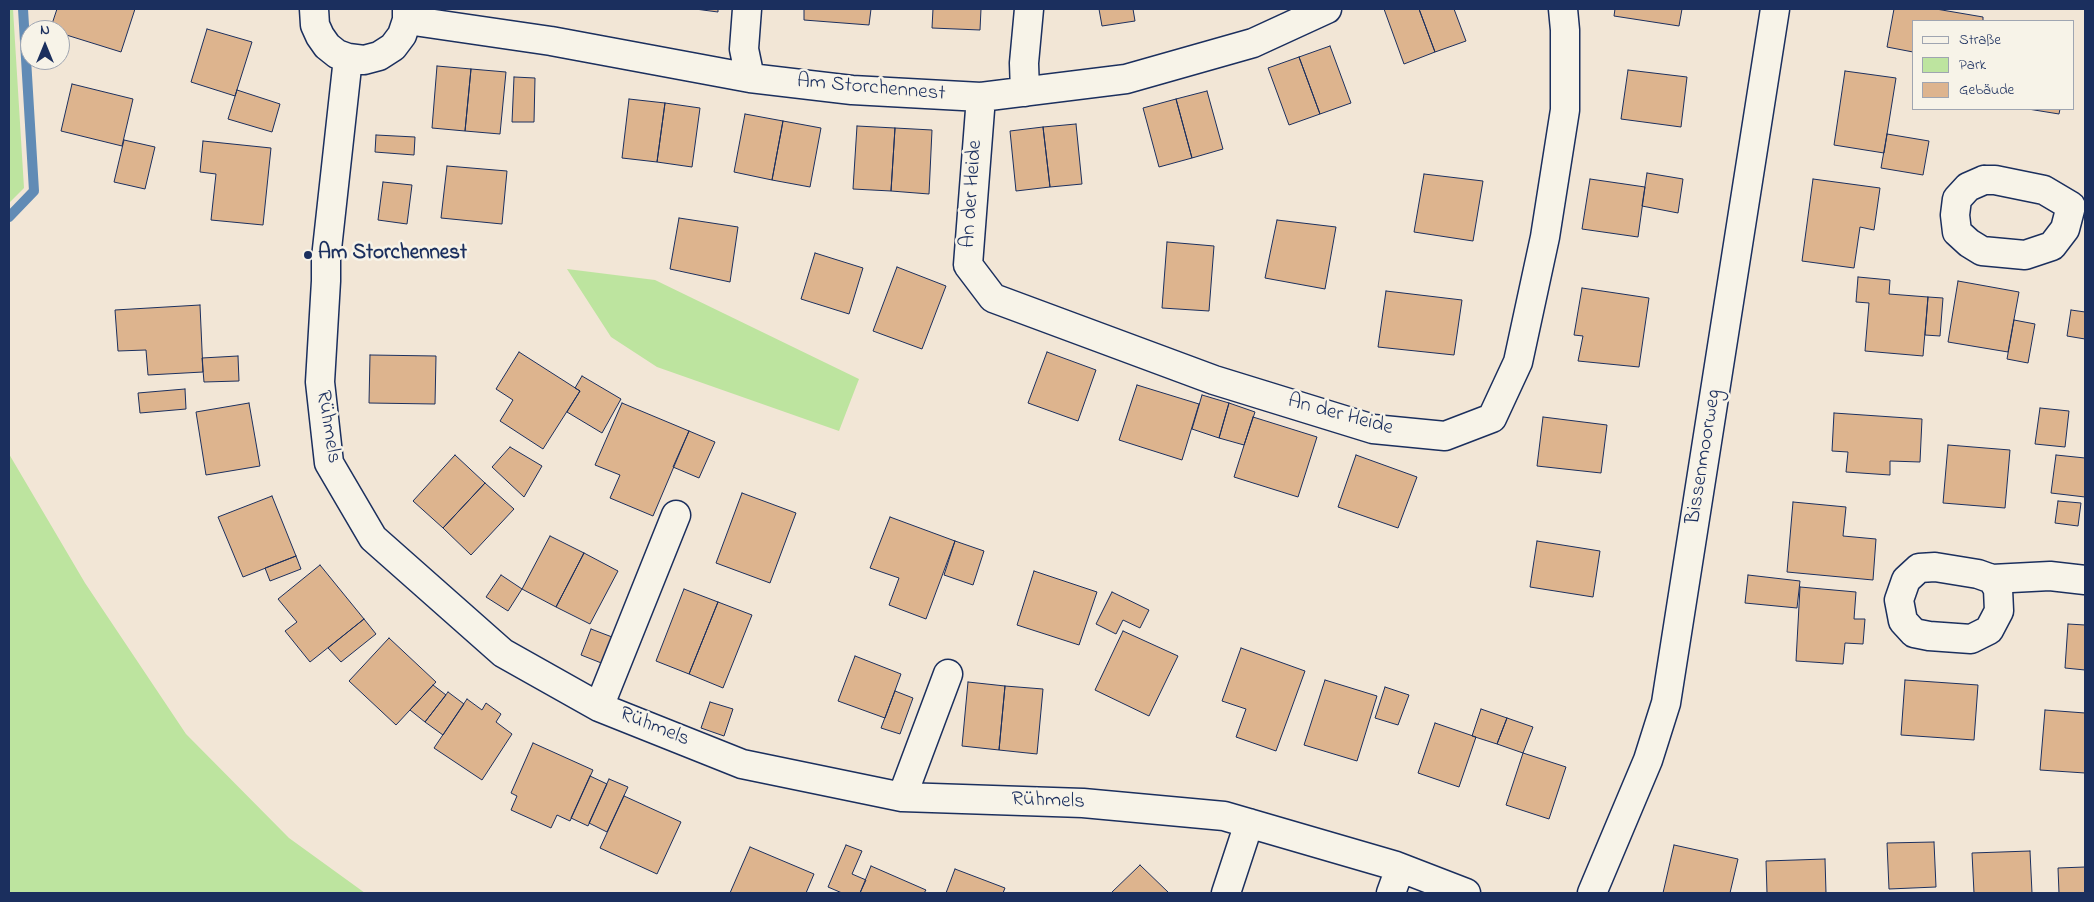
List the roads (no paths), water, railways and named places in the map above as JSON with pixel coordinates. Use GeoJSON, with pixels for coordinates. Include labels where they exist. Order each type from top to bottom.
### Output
{"type":"FeatureCollection","features":[{"type":"Feature","properties":{"kind":"street"},"geometry":{"type":"LineString","coordinates":[[314,9],[315,25],[327,46],[337,54],[348,58],[364,60],[379,56],[393,47],[402,35],[407,14]]}},
{"type":"Feature","properties":{"kind":"street"},"geometry":{"type":"LineString","coordinates":[[747,9],[744,49],[750,78]]}},
{"type":"Feature","properties":{"kind":"street"},"geometry":{"type":"LineString","coordinates":[[1026,92],[1024,63],[1029,9]]}},
{"type":"Feature","properties":{"kind":"street","name":"Am Storchennest"},"geometry":{"type":"LineString","coordinates":[[407,14],[750,78],[852,90],[982,97],[1126,79],[1253,43],[1327,9]]}},
{"type":"Feature","properties":{"kind":"street","name":"An der Heide"},"geometry":{"type":"LineString","coordinates":[[982,97],[968,264],[993,298],[1214,380],[1373,429],[1444,436],[1492,418],[1518,362],[1545,237],[1565,110],[1565,30],[1563,9]]}},
{"type":"Feature","properties":{"kind":"street","name":"Bissenmoorweg"},"geometry":{"type":"LineString","coordinates":[[1592,893],[1648,760],[1666,703],[1775,9]]}},
{"type":"Feature","properties":{"kind":"street","name":"Rühmels"},"geometry":{"type":"LineString","coordinates":[[348,58],[326,258],[320,382],[329,463],[373,538],[503,653],[599,707],[742,764],[902,797],[1083,803],[1224,816],[1400,868],[1466,893]]}},
{"type":"Feature","properties":{"kind":"street"},"geometry":{"type":"LineString","coordinates":[[599,707],[676,515]]}},
{"type":"Feature","properties":{"kind":"street"},"geometry":{"type":"LineString","coordinates":[[1992,579],[2050,576],[2085,580]]}},
{"type":"Feature","properties":{"kind":"street"},"geometry":{"type":"LineString","coordinates":[[902,797],[948,674]]}},
{"type":"Feature","properties":{"kind":"street"},"geometry":{"type":"LineString","coordinates":[[1226,893],[1249,823]]}},
{"type":"Feature","properties":{"kind":"street"},"geometry":{"type":"LineString","coordinates":[[1391,893],[1400,868]]}},
{"type":"Feature","properties":{"kind":"waterway"},"geometry":{"type":"LineString","coordinates":[[9,217],[34,191],[23,9]]}},
{"type":"Feature","properties":{"kind":"place","name":"Am Storchennest"},"geometry":{"type":"Point","coordinates":[308,255]}}]}
